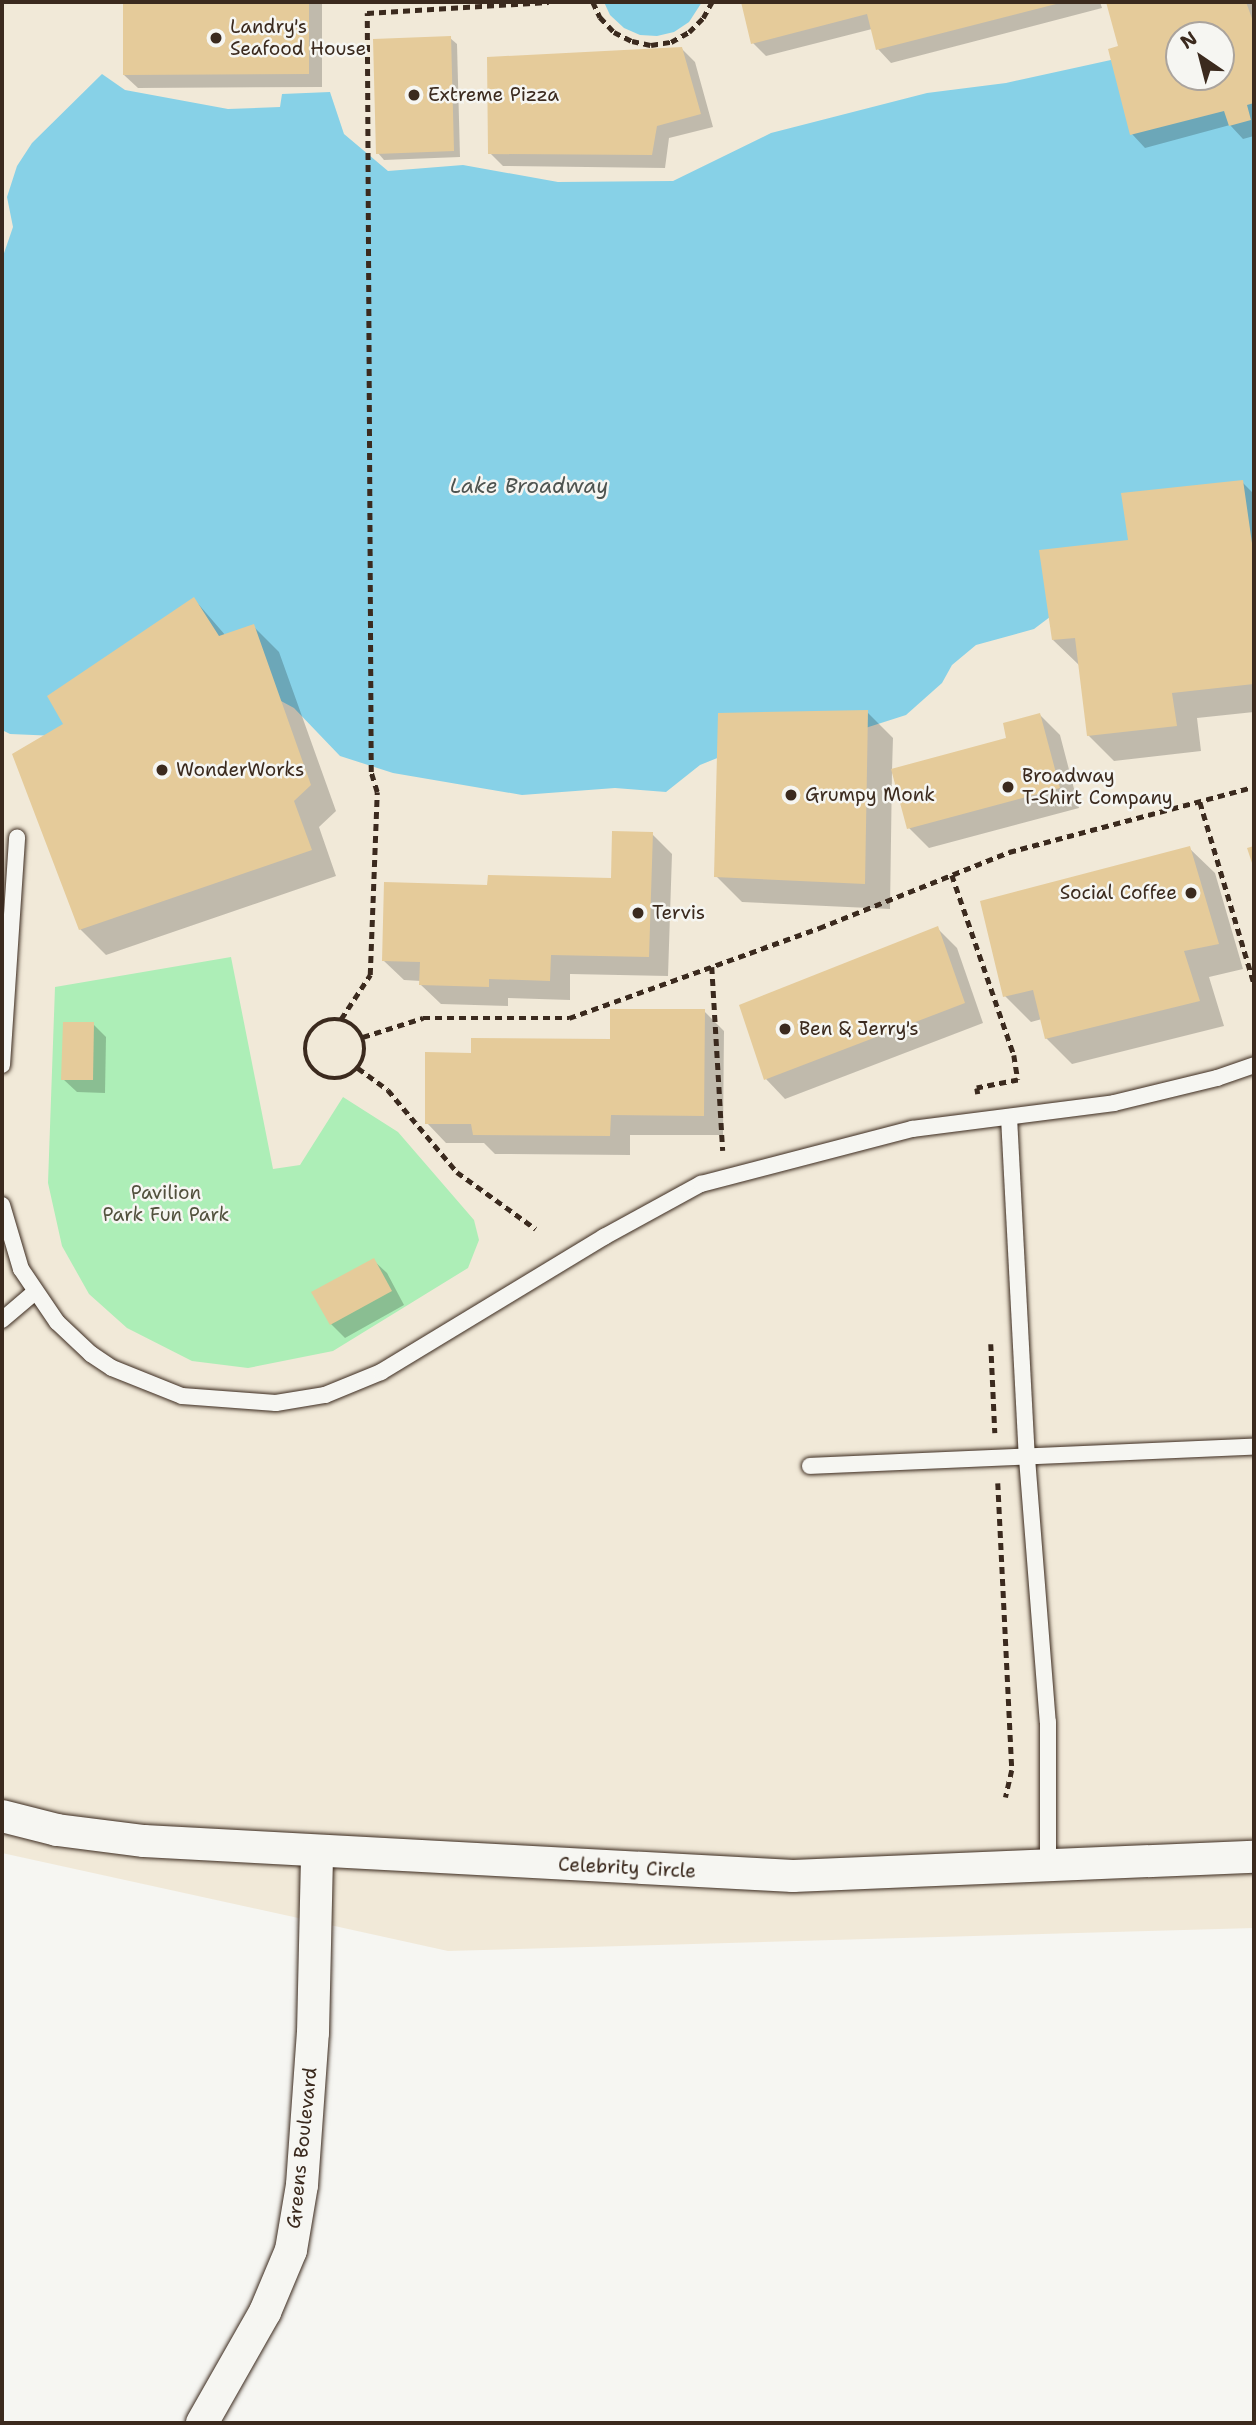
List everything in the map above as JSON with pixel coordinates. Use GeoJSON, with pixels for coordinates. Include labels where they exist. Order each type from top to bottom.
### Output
{"type":"FeatureCollection","features":[{"type":"Feature","properties":{"kind":"street","name":"Celebrity Circle"},"geometry":{"type":"LineString","coordinates":[[2,1816],[57,1830],[144,1841],[793,1876],[1254,1857]]}},
{"type":"Feature","properties":{"kind":"street","name":"Greens Boulevard"},"geometry":{"type":"LineString","coordinates":[[202,2423],[265,2312],[291,2250],[302,2185],[313,2033],[317,1851]]}},
{"type":"Feature","properties":{"kind":"lane"},"geometry":{"type":"LineString","coordinates":[[2,1065],[17,837]]}},
{"type":"Feature","properties":{"kind":"lane"},"geometry":{"type":"LineString","coordinates":[[2,1205],[21,1269],[35,1292],[71,1337],[112,1368],[182,1396],[276,1403],[324,1395],[381,1372],[604,1237],[701,1184],[724,1176],[912,1129],[1114,1104],[1216,1078],[1254,1065]]}},
{"type":"Feature","properties":{"kind":"lane"},"geometry":{"type":"LineString","coordinates":[[1009,1117],[1027,1458],[1048,1722],[1048,1864]]}},
{"type":"Feature","properties":{"kind":"lane"},"geometry":{"type":"LineString","coordinates":[[2,1320],[35,1292]]}},
{"type":"Feature","properties":{"kind":"lane"},"geometry":{"type":"LineString","coordinates":[[810,1466],[1254,1447]]}},
{"type":"Feature","properties":{"kind":"path"},"geometry":{"type":"LineString","coordinates":[[341,1019],[370,975],[377,792],[371,772],[367,13],[549,2]]}},
{"type":"Feature","properties":{"kind":"path"},"geometry":{"type":"LineString","coordinates":[[593,2],[600,17],[614,32],[632,41],[651,45],[671,41],[689,33],[703,18],[712,2]]}},
{"type":"Feature","properties":{"kind":"path"},"geometry":{"type":"LineString","coordinates":[[363,1037],[423,1018],[569,1018],[819,928],[1009,852],[1254,787]]}},
{"type":"Feature","properties":{"kind":"path"},"geometry":{"type":"LineString","coordinates":[[1200,802],[1254,983]]}},
{"type":"Feature","properties":{"kind":"path"},"geometry":{"type":"LineString","coordinates":[[712,967],[724,1176]]}},
{"type":"Feature","properties":{"kind":"path"},"geometry":{"type":"LineString","coordinates":[[341,1019],[358,1029],[363,1037],[365,1054],[358,1068],[342,1079],[322,1077],[314,1071],[304,1054],[304,1044],[314,1027],[322,1021],[341,1019]]}},
{"type":"Feature","properties":{"kind":"path"},"geometry":{"type":"LineString","coordinates":[[358,1068],[387,1090],[457,1172],[536,1229]]}},
{"type":"Feature","properties":{"kind":"shaded area"},"geometry":{"type":"Polygon","coordinates":[[[2,2],[1254,2],[1254,1928],[448,1951],[2,1853],[2,2]]]}},
{"type":"Feature","properties":{"kind":"green space","name":"Pavilion Park Fun Park"},"geometry":{"type":"Polygon","coordinates":[[[231,957],[273,1169],[300,1165],[343,1097],[398,1132],[474,1220],[479,1240],[468,1268],[333,1351],[248,1368],[192,1361],[127,1328],[89,1294],[62,1246],[48,1183],[55,987],[231,957]]]}},
{"type":"Feature","properties":{"kind":"water"},"geometry":{"type":"Polygon","coordinates":[[[604,2],[702,2],[689,22],[674,32],[657,36],[640,35],[624,28],[610,15],[604,2]]]}},
{"type":"Feature","properties":{"kind":"water","name":"Lake Broadway"},"geometry":{"type":"Polygon","coordinates":[[[1120,58],[1133,104],[1185,91],[1235,91],[1235,79],[1254,74],[1254,576],[1083,592],[1034,629],[976,645],[952,665],[942,683],[906,715],[831,739],[752,744],[700,765],[666,792],[615,788],[522,795],[393,773],[340,756],[294,708],[227,672],[57,736],[10,734],[2,730],[2,259],[13,227],[7,197],[17,166],[32,143],[102,74],[125,90],[228,109],[280,107],[282,94],[330,92],[344,134],[388,171],[463,165],[558,182],[673,181],[771,133],[927,93],[1006,83],[1120,58]]]}},
{"type":"Feature","properties":{"kind":"building","name":"Landry's Seafood House"},"geometry":{"type":"Polygon","coordinates":[[[123,2],[309,2],[309,74],[123,75],[123,2]]]}},
{"type":"Feature","properties":{"kind":"building"},"geometry":{"type":"Polygon","coordinates":[[[741,2],[1060,3],[876,50],[867,14],[751,44],[741,2]]]}},
{"type":"Feature","properties":{"kind":"building"},"geometry":{"type":"Polygon","coordinates":[[[1106,2],[1246,2],[1254,24],[1254,103],[1247,105],[1251,120],[1229,126],[1224,111],[1130,135],[1108,49],[1118,46],[1106,2]]]}},
{"type":"Feature","properties":{"kind":"building","name":"Extreme Pizza"},"geometry":{"type":"Polygon","coordinates":[[[451,36],[454,151],[376,154],[373,39],[451,36]]]}},
{"type":"Feature","properties":{"kind":"building"},"geometry":{"type":"Polygon","coordinates":[[[682,47],[701,114],[657,126],[652,155],[488,154],[487,57],[682,47]]]}},
{"type":"Feature","properties":{"kind":"building"},"geometry":{"type":"Polygon","coordinates":[[[1243,480],[1254,557],[1254,684],[1172,693],[1177,726],[1087,736],[1075,638],[1052,640],[1039,550],[1128,540],[1121,493],[1243,480]]]}},
{"type":"Feature","properties":{"kind":"building","name":"WonderWorks"},"geometry":{"type":"Polygon","coordinates":[[[194,597],[219,636],[254,624],[311,785],[294,801],[312,850],[79,930],[12,754],[63,724],[47,696],[194,597]]]}},
{"type":"Feature","properties":{"kind":"building"},"geometry":{"type":"Polygon","coordinates":[[[868,710],[865,884],[714,877],[718,713],[868,710]]]}},
{"type":"Feature","properties":{"kind":"building"},"geometry":{"type":"Polygon","coordinates":[[[1040,713],[1060,788],[907,829],[891,769],[1006,738],[1003,723],[1040,713]]]}},
{"type":"Feature","properties":{"kind":"building"},"geometry":{"type":"Polygon","coordinates":[[[612,831],[653,832],[649,957],[551,955],[550,981],[489,979],[489,987],[419,985],[420,962],[382,961],[384,882],[487,885],[488,875],[611,878],[612,831]]]}},
{"type":"Feature","properties":{"kind":"building"},"geometry":{"type":"Polygon","coordinates":[[[1190,846],[1219,944],[1184,951],[1200,1001],[1045,1039],[1033,990],[1003,997],[980,901],[1190,846]]]}},
{"type":"Feature","properties":{"kind":"building"},"geometry":{"type":"Polygon","coordinates":[[[1254,846],[1254,869],[1247,848],[1254,846]]]}},
{"type":"Feature","properties":{"kind":"building"},"geometry":{"type":"Polygon","coordinates":[[[938,926],[965,1003],[764,1080],[739,1005],[938,926]]]}},
{"type":"Feature","properties":{"kind":"building"},"geometry":{"type":"Polygon","coordinates":[[[610,1009],[705,1009],[704,1116],[611,1115],[610,1136],[473,1135],[471,1124],[425,1124],[425,1052],[471,1053],[471,1038],[610,1039],[610,1009]]]}},
{"type":"Feature","properties":{"kind":"building"},"geometry":{"type":"Polygon","coordinates":[[[63,1022],[94,1022],[93,1080],[61,1080],[63,1022]]]}},
{"type":"Feature","properties":{"kind":"building"},"geometry":{"type":"Polygon","coordinates":[[[374,1258],[392,1291],[330,1325],[311,1292],[374,1258]]]}},
{"type":"Feature","properties":{"kind":"place","name":"Landry's Seafood House"},"geometry":{"type":"Point","coordinates":[216,38]}},
{"type":"Feature","properties":{"kind":"place","name":"Extreme Pizza"},"geometry":{"type":"Point","coordinates":[414,95]}},
{"type":"Feature","properties":{"kind":"place","name":"WonderWorks"},"geometry":{"type":"Point","coordinates":[162,770]}},
{"type":"Feature","properties":{"kind":"place","name":"Broadway T-Shirt Company"},"geometry":{"type":"Point","coordinates":[1008,787]}},
{"type":"Feature","properties":{"kind":"place","name":"Grumpy Monk"},"geometry":{"type":"Point","coordinates":[791,795]}},
{"type":"Feature","properties":{"kind":"place","name":"Social Coffee"},"geometry":{"type":"Point","coordinates":[1191,893]}},
{"type":"Feature","properties":{"kind":"place","name":"Tervis"},"geometry":{"type":"Point","coordinates":[638,913]}},
{"type":"Feature","properties":{"kind":"place","name":"Ben & Jerry's"},"geometry":{"type":"Point","coordinates":[785,1029]}}]}
